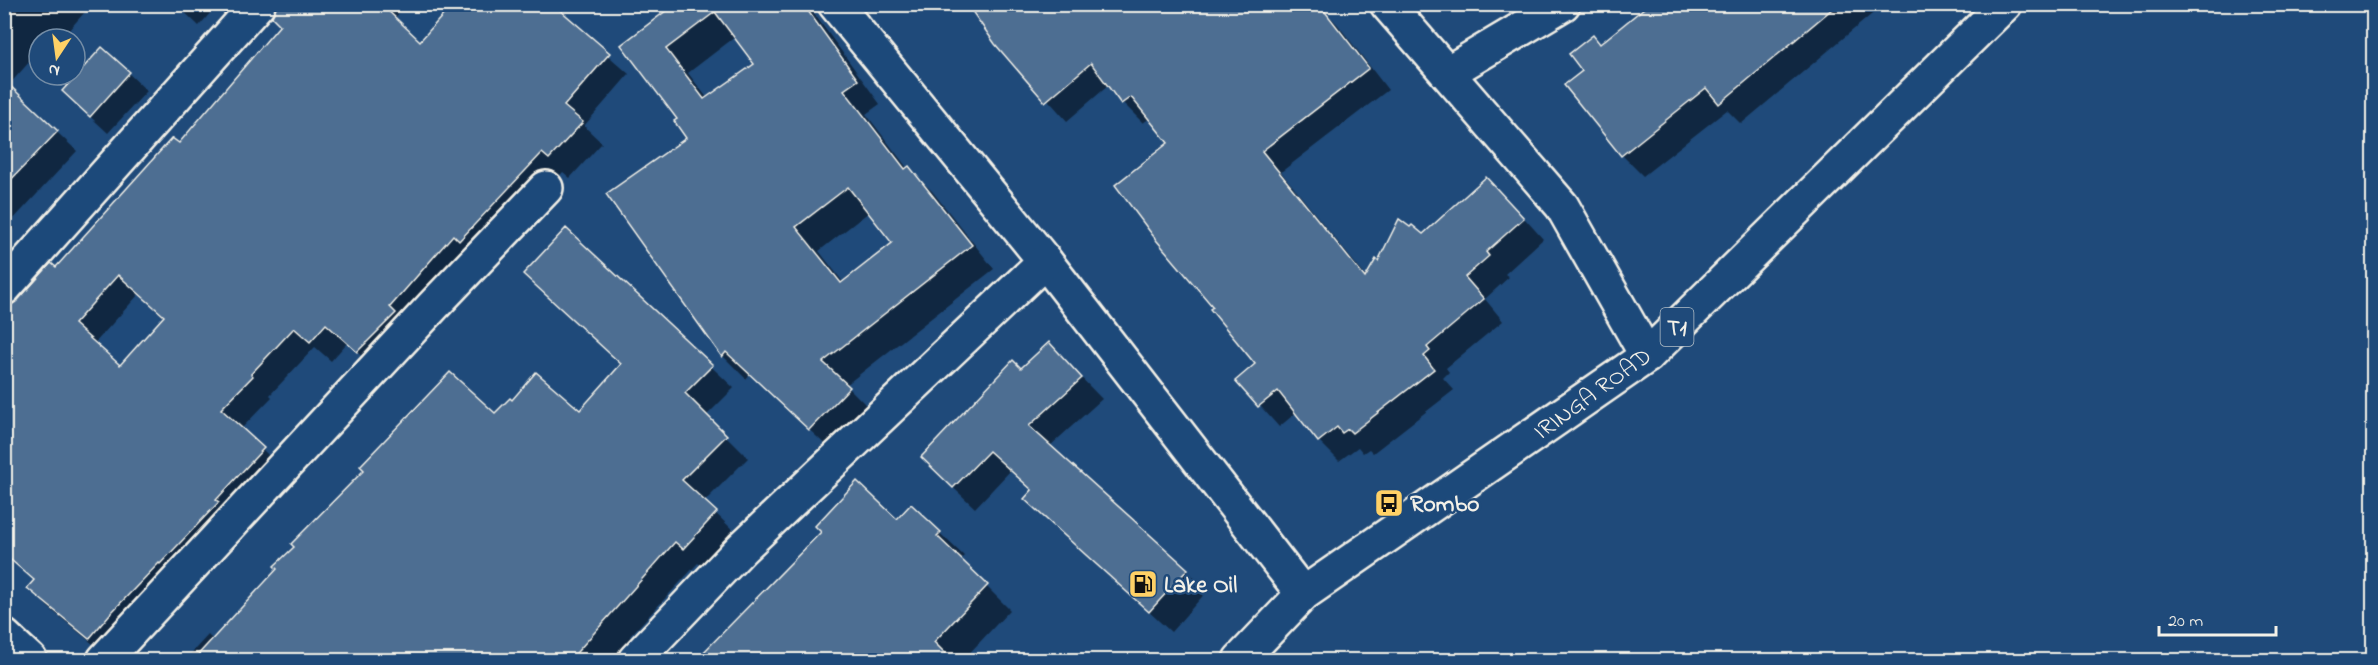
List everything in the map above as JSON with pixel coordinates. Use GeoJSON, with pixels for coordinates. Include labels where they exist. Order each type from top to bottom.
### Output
{"type":"FeatureCollection","features":[{"type":"Feature","properties":{"kind":"main road"},"geometry":{"type":"LineString","coordinates":[[4,288],[258,4]]}},
{"type":"Feature","properties":{"kind":"main road"},"geometry":{"type":"LineString","coordinates":[[835,4],[1045,261],[1303,594]]}},
{"type":"Feature","properties":{"kind":"main road"},"geometry":{"type":"LineString","coordinates":[[1387,4],[1562,206],[1647,356]]}},
{"type":"Feature","properties":{"kind":"main road"},"geometry":{"type":"LineString","coordinates":[[1447,73],[1563,4]]}},
{"type":"Feature","properties":{"kind":"main road","name":"IRINGA ROAD"},"geometry":{"type":"LineString","coordinates":[[1303,594],[1647,356],[2006,4]]}},
{"type":"Feature","properties":{"kind":"main road"},"geometry":{"type":"LineString","coordinates":[[104,660],[433,306],[546,188]]}},
{"type":"Feature","properties":{"kind":"main road"},"geometry":{"type":"LineString","coordinates":[[635,660],[742,548],[1045,261]]}},
{"type":"Feature","properties":{"kind":"main road","name":"T1"},"geometry":{"type":"LineString","coordinates":[[1240,660],[1303,594]]}},
{"type":"Feature","properties":{"kind":"main road"},"geometry":{"type":"LineString","coordinates":[[4,636],[30,660]]}},
{"type":"Feature","properties":{"kind":"building"},"geometry":{"type":"Polygon","coordinates":[[[276,4],[381,4],[420,41],[453,4],[553,4],[610,53],[564,106],[583,122],[549,159],[542,153],[459,241],[453,235],[390,307],[396,313],[357,352],[326,324],[310,342],[294,328],[251,374],[253,376],[221,409],[264,448],[216,500],[219,502],[110,614],[89,639],[27,588],[34,580],[4,554],[4,306],[10,306],[18,300],[51,263],[56,267],[172,138],[179,143],[280,25],[272,17],[276,4]],[[118,275],[74,324],[120,365],[164,316],[118,275]]]}},
{"type":"Feature","properties":{"kind":"building"},"geometry":{"type":"Polygon","coordinates":[[[675,4],[803,4],[858,80],[844,90],[905,169],[909,166],[972,245],[823,362],[850,387],[809,430],[726,352],[722,357],[606,194],[686,138],[674,121],[677,119],[621,45],[675,4]],[[715,12],[666,49],[704,99],[754,64],[715,12]],[[848,187],[796,227],[841,283],[892,243],[848,187]]]}},
{"type":"Feature","properties":{"kind":"building"},"geometry":{"type":"Polygon","coordinates":[[[967,4],[1319,4],[1369,68],[1262,151],[1365,278],[1376,259],[1378,261],[1399,219],[1410,227],[1412,225],[1423,234],[1486,177],[1524,218],[1486,252],[1489,256],[1465,277],[1484,299],[1427,347],[1430,351],[1424,356],[1434,369],[1352,433],[1348,429],[1342,433],[1337,427],[1318,442],[1278,391],[1258,407],[1235,381],[1255,364],[1210,309],[1213,307],[1157,241],[1115,185],[1168,143],[1131,97],[1121,104],[1091,63],[1045,102],[995,44],[967,4]]]}},
{"type":"Feature","properties":{"kind":"building"},"geometry":{"type":"Polygon","coordinates":[[[1649,4],[1838,4],[1719,104],[1706,88],[1621,156],[1564,85],[1582,71],[1569,54],[1593,35],[1600,44],[1649,4]]]}},
{"type":"Feature","properties":{"kind":"building"},"geometry":{"type":"Polygon","coordinates":[[[102,47],[130,72],[90,117],[62,91],[66,87],[87,87],[87,64],[102,47]]]}},
{"type":"Feature","properties":{"kind":"building"},"geometry":{"type":"Polygon","coordinates":[[[4,80],[58,131],[4,187],[4,80]]]}},
{"type":"Feature","properties":{"kind":"building"},"geometry":{"type":"Polygon","coordinates":[[[566,228],[713,365],[685,393],[727,435],[682,480],[717,512],[683,549],[675,542],[570,660],[193,660],[277,569],[274,566],[294,547],[291,544],[364,470],[360,466],[450,372],[495,413],[510,398],[512,400],[536,372],[580,410],[621,364],[523,274],[566,228]]]}},
{"type":"Feature","properties":{"kind":"building"},"geometry":{"type":"Polygon","coordinates":[[[1049,342],[1082,378],[1029,426],[1188,569],[1149,612],[1024,499],[1032,490],[989,451],[953,488],[921,457],[1013,360],[1021,368],[1049,342]]]}},
{"type":"Feature","properties":{"kind":"building"},"geometry":{"type":"Polygon","coordinates":[[[857,481],[897,519],[911,504],[941,532],[937,536],[988,585],[934,642],[952,660],[696,660],[821,532],[815,526],[857,481]]]}},
{"type":"Feature","properties":{"kind":"place","name":"Rombo"},"geometry":{"type":"Point","coordinates":[1389,503]}},
{"type":"Feature","properties":{"kind":"place","name":"Lake Oil"},"geometry":{"type":"Point","coordinates":[1143,584]}}]}
